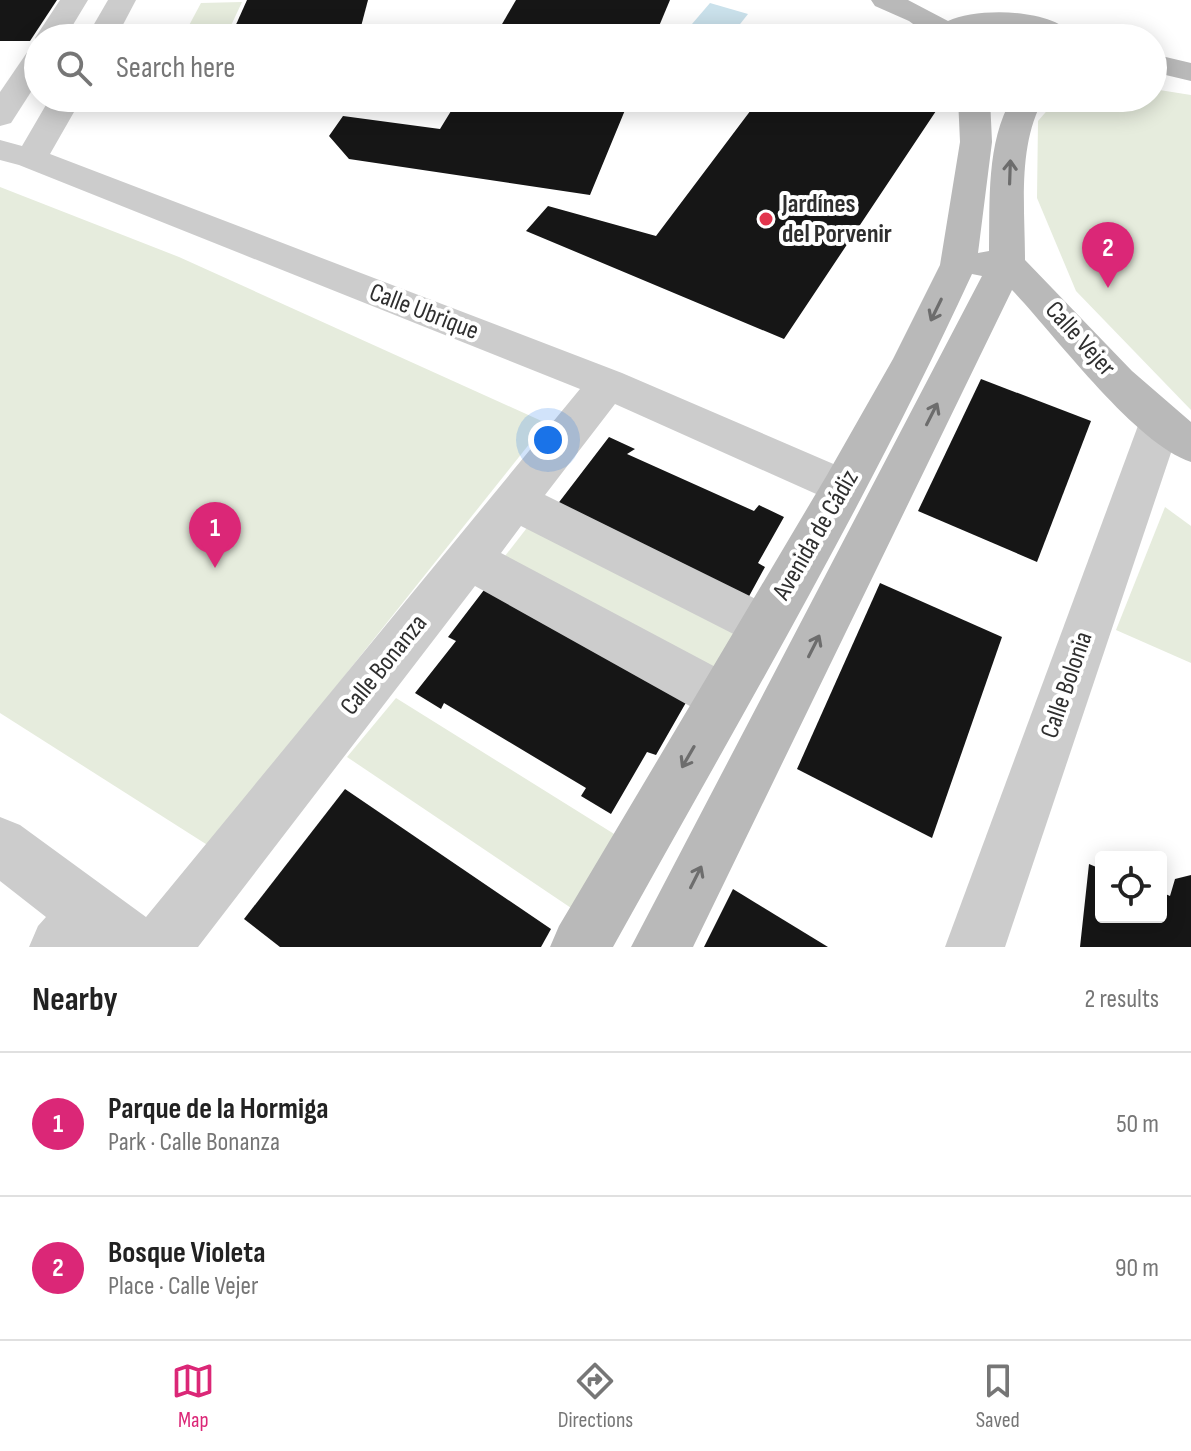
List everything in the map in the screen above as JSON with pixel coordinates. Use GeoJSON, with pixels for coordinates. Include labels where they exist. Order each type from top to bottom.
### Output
{"type":"FeatureCollection","features":[{"type":"Feature","properties":{"kind":"street"},"geometry":{"type":"LineString","coordinates":[[59,24],[74,0]]}},
{"type":"Feature","properties":{"kind":"street"},"geometry":{"type":"LineString","coordinates":[[109,24],[122,0]]}},
{"type":"Feature","properties":{"kind":"street"},"geometry":{"type":"LineString","coordinates":[[885,0],[931,24]]}},
{"type":"Feature","properties":{"kind":"street"},"geometry":{"type":"LineString","coordinates":[[933,0],[980,20],[1026,24]]}},
{"type":"Feature","properties":{"kind":"street"},"geometry":{"type":"LineString","coordinates":[[968,24],[980,20]]}},
{"type":"Feature","properties":{"kind":"street"},"geometry":{"type":"LineString","coordinates":[[0,116],[24,65]]}},
{"type":"Feature","properties":{"kind":"street"},"geometry":{"type":"LineString","coordinates":[[1167,66],[1191,72]]}},
{"type":"Feature","properties":{"kind":"street"},"geometry":{"type":"LineString","coordinates":[[1167,76],[1191,79]]}},
{"type":"Feature","properties":{"kind":"street"},"geometry":{"type":"LineString","coordinates":[[16,154],[54,112]]}},
{"type":"Feature","properties":{"kind":"street","name":"Avenida de Cádiz"},"geometry":{"type":"LineString","coordinates":[[580,947],[843,488],[913,359],[958,265],[976,142],[975,112]]}},
{"type":"Feature","properties":{"kind":"street","name":"Avenida de Cádiz"},"geometry":{"type":"LineString","coordinates":[[661,947],[1007,263],[1011,150],[1019,112]]}},
{"type":"Feature","properties":{"kind":"street","name":"Calle Ubrique"},"geometry":{"type":"LineString","coordinates":[[16,154],[608,384],[843,488]]}},
{"type":"Feature","properties":{"kind":"street","name":"Calle Vejer"},"geometry":{"type":"LineString","coordinates":[[967,204],[974,229],[1175,434]]}},
{"type":"Feature","properties":{"kind":"street"},"geometry":{"type":"LineString","coordinates":[[958,265],[1007,263]]}},
{"type":"Feature","properties":{"kind":"street","name":"Calle Bonanza"},"geometry":{"type":"LineString","coordinates":[[160,947],[608,384]]}},
{"type":"Feature","properties":{"kind":"street","name":"Calle Bolonia"},"geometry":{"type":"LineString","coordinates":[[975,947],[1175,434]]}},
{"type":"Feature","properties":{"kind":"street"},"geometry":{"type":"LineString","coordinates":[[514,501],[763,627]]}},
{"type":"Feature","properties":{"kind":"street"},"geometry":{"type":"LineString","coordinates":[[468,559],[722,697]]}},
{"type":"Feature","properties":{"kind":"street"},"geometry":{"type":"LineString","coordinates":[[0,845],[74,930],[139,947]]}},
{"type":"Feature","properties":{"kind":"green space"},"geometry":{"type":"Polygon","coordinates":[[[242,2],[232,24],[190,24],[201,3],[242,2]]]}},
{"type":"Feature","properties":{"kind":"green space"},"geometry":{"type":"Polygon","coordinates":[[[1167,91],[1191,95],[1191,410],[1076,291],[1037,198],[1038,121],[1046,112],[1167,112],[1167,91]]]}},
{"type":"Feature","properties":{"kind":"green space"},"geometry":{"type":"Polygon","coordinates":[[[0,187],[179,257],[546,423],[209,846],[0,713],[0,187]]]}},
{"type":"Feature","properties":{"kind":"green space"},"geometry":{"type":"Polygon","coordinates":[[[1165,507],[1191,526],[1191,663],[1116,630],[1165,507]]]}},
{"type":"Feature","properties":{"kind":"green space"},"geometry":{"type":"Polygon","coordinates":[[[533,520],[743,625],[709,680],[498,565],[533,520]]]}},
{"type":"Feature","properties":{"kind":"green space"},"geometry":{"type":"Polygon","coordinates":[[[396,698],[619,837],[577,912],[347,757],[396,698]]]}},
{"type":"Feature","properties":{"kind":"water"},"geometry":{"type":"Polygon","coordinates":[[[710,3],[748,14],[740,24],[692,24],[710,3]]]}},
{"type":"Feature","properties":{"kind":"building"},"geometry":{"type":"Polygon","coordinates":[[[0,0],[57,0],[41,24],[24,24],[24,41],[0,41],[0,0]]]}},
{"type":"Feature","properties":{"kind":"building"},"geometry":{"type":"Polygon","coordinates":[[[247,0],[368,0],[362,24],[236,24],[247,0]]]}},
{"type":"Feature","properties":{"kind":"building"},"geometry":{"type":"Polygon","coordinates":[[[516,0],[670,0],[660,24],[502,24],[516,0]]]}},
{"type":"Feature","properties":{"kind":"building"},"geometry":{"type":"Polygon","coordinates":[[[450,112],[624,112],[590,195],[349,159],[329,136],[343,116],[440,129],[450,112]]]}},
{"type":"Feature","properties":{"kind":"building","name":"Jardínes del Porvenir"},"geometry":{"type":"Polygon","coordinates":[[[749,112],[935,112],[784,339],[526,231],[548,206],[656,236],[749,112]]]}},
{"type":"Feature","properties":{"kind":"building"},"geometry":{"type":"Polygon","coordinates":[[[981,379],[1091,421],[1037,562],[918,511],[981,379]]]}},
{"type":"Feature","properties":{"kind":"building"},"geometry":{"type":"Polygon","coordinates":[[[609,437],[635,449],[627,454],[754,511],[759,505],[784,517],[758,563],[765,567],[741,611],[550,514],[609,437]]]}},
{"type":"Feature","properties":{"kind":"building"},"geometry":{"type":"Polygon","coordinates":[[[880,583],[1002,637],[932,838],[797,769],[880,583]]]}},
{"type":"Feature","properties":{"kind":"building"},"geometry":{"type":"Polygon","coordinates":[[[484,590],[688,699],[656,755],[647,752],[611,814],[581,796],[586,788],[444,703],[441,709],[415,693],[456,641],[448,637],[484,590]]]}},
{"type":"Feature","properties":{"kind":"building"},"geometry":{"type":"Polygon","coordinates":[[[345,789],[551,929],[541,947],[280,947],[244,919],[345,789]]]}},
{"type":"Feature","properties":{"kind":"building"},"geometry":{"type":"Polygon","coordinates":[[[1089,864],[1095,866],[1095,923],[1167,923],[1167,895],[1170,896],[1175,879],[1191,875],[1191,947],[1080,947],[1089,864]]]}},
{"type":"Feature","properties":{"kind":"building"},"geometry":{"type":"Polygon","coordinates":[[[733,889],[828,947],[704,947],[733,889]]]}},
{"type":"Feature","properties":{"kind":"place","name":"Jardínes del Porvenir"},"geometry":{"type":"Point","coordinates":[766,219]}},
{"type":"Feature","properties":{"kind":"place","name":"Bosque Violeta"},"geometry":{"type":"Point","coordinates":[1108,288]}},
{"type":"Feature","properties":{"kind":"place","name":"Parque de la Hormiga"},"geometry":{"type":"Point","coordinates":[215,568]}}]}
